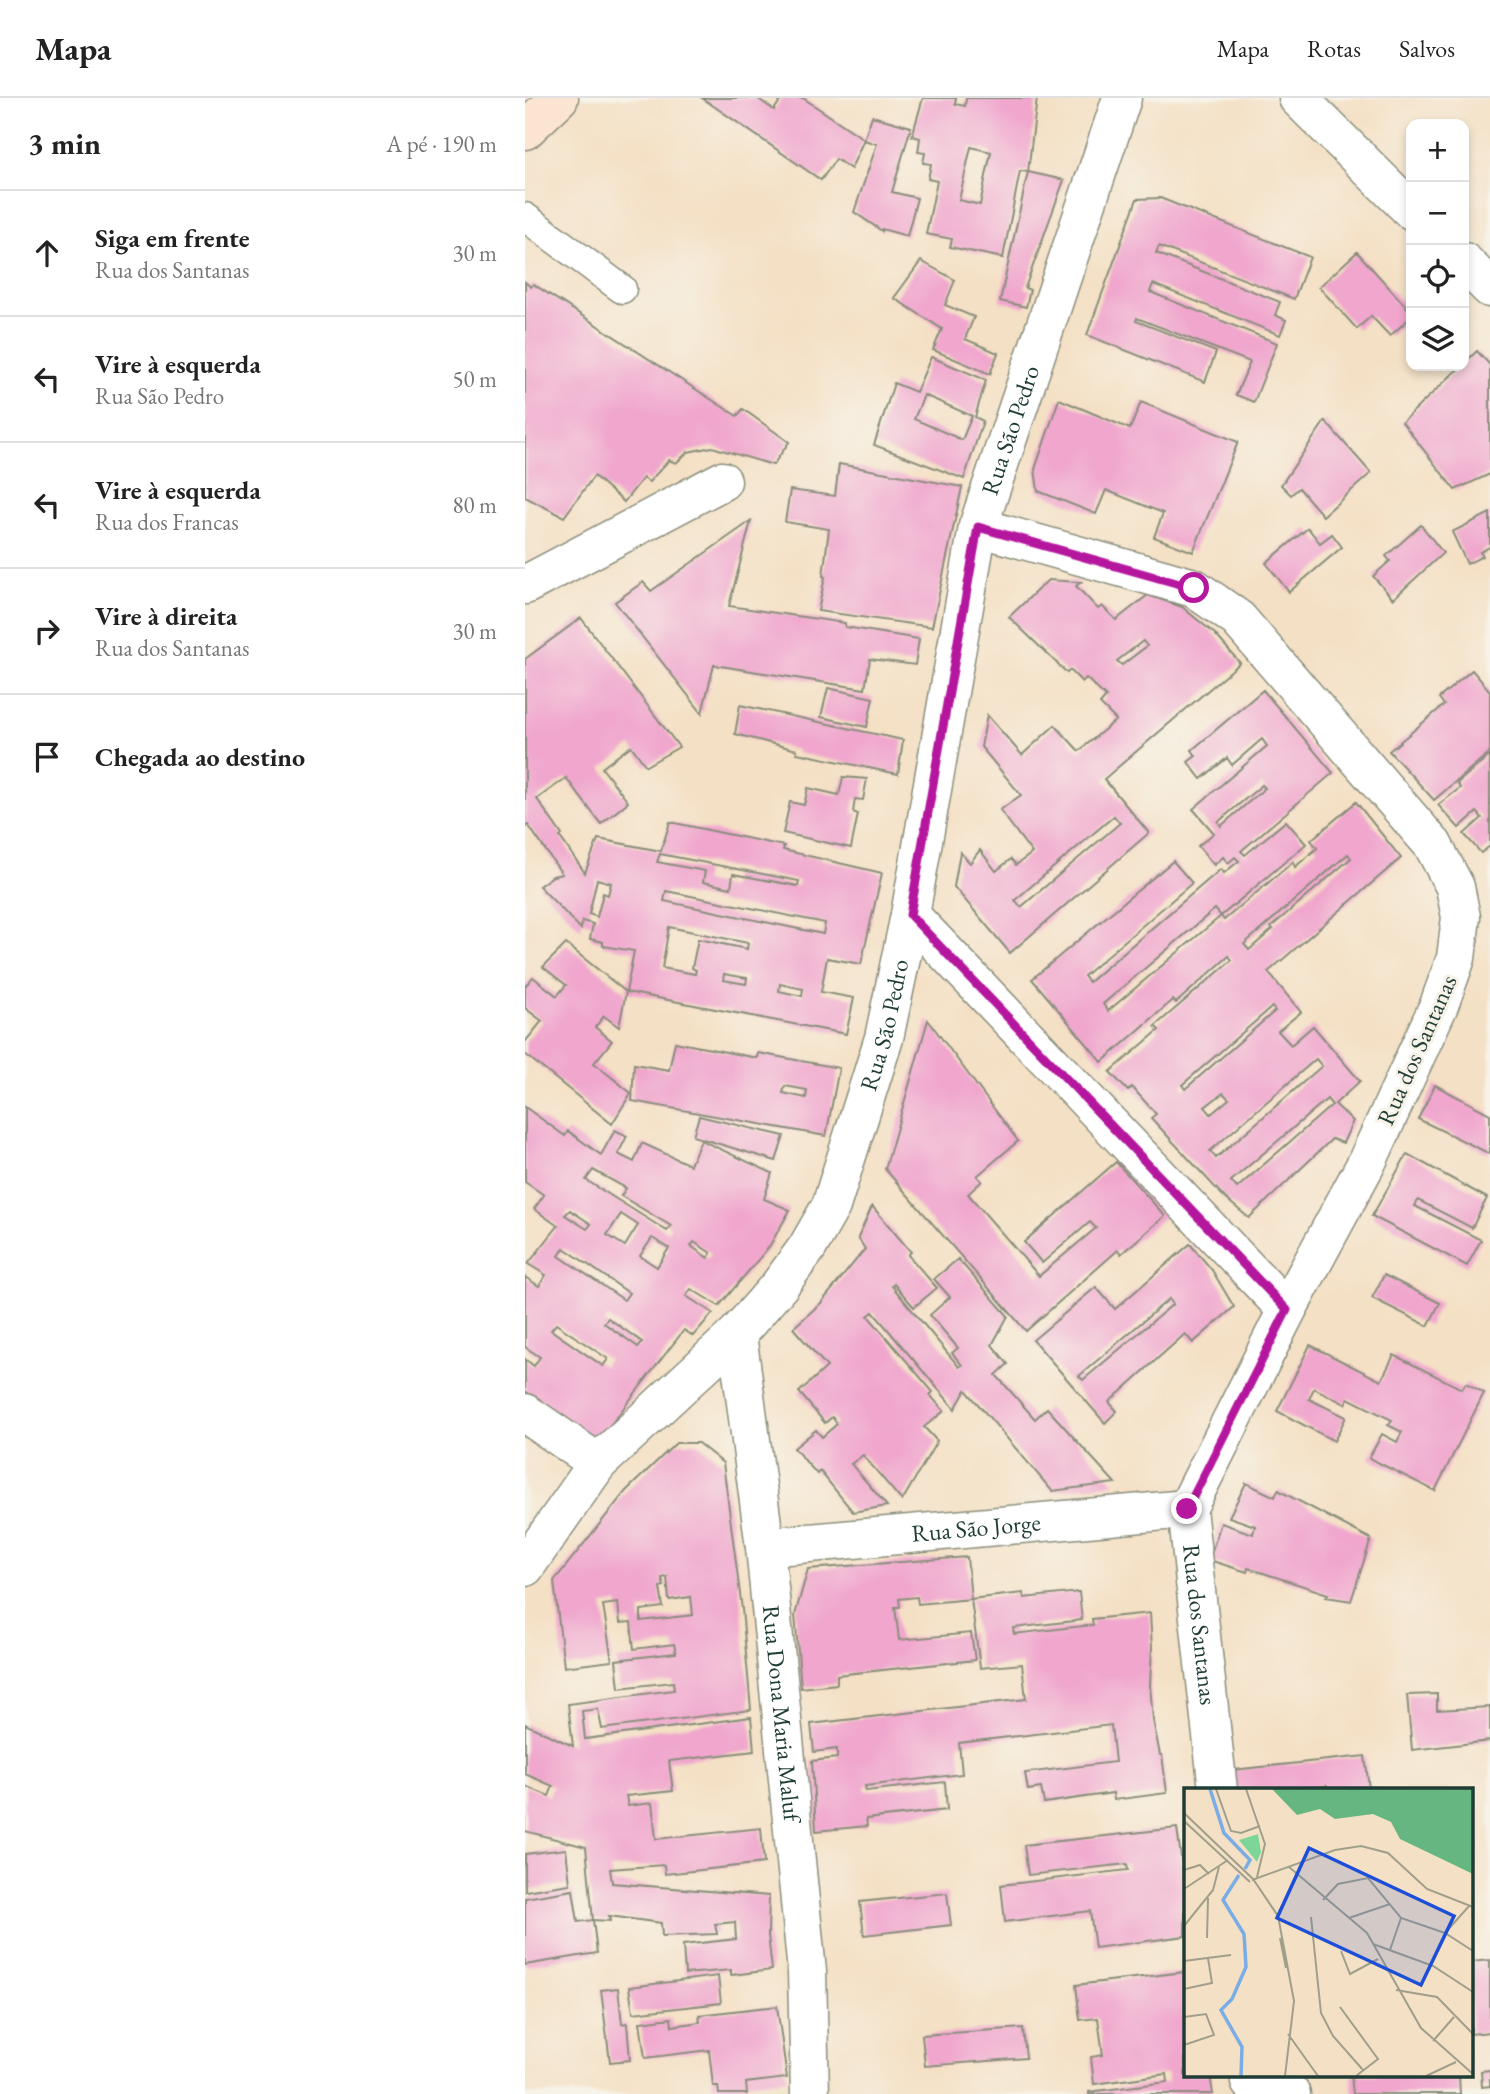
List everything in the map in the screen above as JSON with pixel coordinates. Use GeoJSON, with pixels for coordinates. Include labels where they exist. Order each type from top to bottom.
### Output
{"type":"FeatureCollection","features":[{"type":"Feature","properties":{"kind":"main road"},"geometry":{"type":"LineString","coordinates":[[525,130],[559,98]]}},
{"type":"Feature","properties":{"kind":"street","name":"Rua São Pedro"},"geometry":{"type":"LineString","coordinates":[[525,1567],[599,1463],[737,1334],[786,1277],[807,1248],[831,1206],[884,1038],[910,915],[978,527],[1122,98]]}},
{"type":"Feature","properties":{"kind":"street"},"geometry":{"type":"LineString","coordinates":[[1298,98],[1406,205]]}},
{"type":"Feature","properties":{"kind":"street"},"geometry":{"type":"LineString","coordinates":[[1469,267],[1490,288]]}},
{"type":"Feature","properties":{"kind":"street"},"geometry":{"type":"LineString","coordinates":[[525,585],[722,481]]}},
{"type":"Feature","properties":{"kind":"street","name":"Rua dos Santanas"},"geometry":{"type":"LineString","coordinates":[[978,527],[1194,588],[1238,619],[1433,845],[1455,887],[1461,917],[1456,958],[1440,1005],[1366,1164],[1287,1310],[1187,1509],[1218,1788]]}},
{"type":"Feature","properties":{"kind":"street"},"geometry":{"type":"LineString","coordinates":[[910,915],[1287,1310]]}},
{"type":"Feature","properties":{"kind":"street","name":"Rua Dona Maria Maluf"},"geometry":{"type":"LineString","coordinates":[[737,1334],[765,1547],[807,1972],[810,2094]]}},
{"type":"Feature","properties":{"kind":"street"},"geometry":{"type":"LineString","coordinates":[[525,1413],[599,1463]]}},
{"type":"Feature","properties":{"kind":"street","name":"Rua São Jorge"},"geometry":{"type":"LineString","coordinates":[[765,1547],[1187,1509]]}},
{"type":"Feature","properties":{"kind":"street"},"geometry":{"type":"LineString","coordinates":[[1249,2083],[1291,2094]]}},
{"type":"Feature","properties":{"kind":"lane"},"geometry":{"type":"LineString","coordinates":[[525,217],[622,289]]}},
{"type":"Feature","properties":{"kind":"building"},"geometry":{"type":"Polygon","coordinates":[[[702,98],[757,98],[774,110],[782,98],[803,98],[864,139],[851,169],[836,159],[821,180],[702,98]]]}},
{"type":"Feature","properties":{"kind":"building"},"geometry":{"type":"Polygon","coordinates":[[[923,98],[956,98],[955,104],[965,106],[966,98],[1037,98],[1028,172],[1020,171],[1003,258],[950,247],[952,239],[926,234],[937,181],[928,179],[931,164],[923,163],[925,153],[918,152],[920,138],[912,136],[923,98]],[[971,147],[959,200],[980,205],[991,152],[971,147]]]}},
{"type":"Feature","properties":{"kind":"building"},"geometry":{"type":"Polygon","coordinates":[[[872,116],[911,127],[892,192],[917,198],[907,236],[882,231],[854,212],[877,144],[864,140],[872,116]]]}},
{"type":"Feature","properties":{"kind":"building"},"geometry":{"type":"Polygon","coordinates":[[[1028,172],[1064,180],[1025,288],[1030,290],[1026,307],[1000,301],[1028,172]]]}},
{"type":"Feature","properties":{"kind":"building"},"geometry":{"type":"Polygon","coordinates":[[[1160,198],[1310,257],[1294,299],[1159,246],[1156,253],[1280,302],[1275,315],[1286,320],[1280,335],[1153,284],[1150,292],[1277,343],[1254,402],[1236,395],[1250,362],[1137,318],[1136,321],[1216,352],[1205,382],[1087,335],[1137,199],[1160,198]]]}},
{"type":"Feature","properties":{"kind":"building"},"geometry":{"type":"Polygon","coordinates":[[[1357,252],[1406,306],[1406,322],[1390,336],[1371,316],[1357,329],[1319,287],[1357,252]]]}},
{"type":"Feature","properties":{"kind":"building"},"geometry":{"type":"Polygon","coordinates":[[[921,261],[955,280],[945,305],[974,317],[965,339],[998,353],[990,374],[933,350],[942,329],[894,298],[921,261]]]}},
{"type":"Feature","properties":{"kind":"building"},"geometry":{"type":"Polygon","coordinates":[[[525,282],[531,287],[533,284],[737,416],[743,409],[789,442],[773,465],[712,447],[688,452],[676,463],[669,460],[649,482],[643,478],[624,502],[594,476],[564,517],[525,497],[525,282]]]}},
{"type":"Feature","properties":{"kind":"building"},"geometry":{"type":"Polygon","coordinates":[[[1477,351],[1490,365],[1490,474],[1455,490],[1402,422],[1456,371],[1469,371],[1469,359],[1477,351]]]}},
{"type":"Feature","properties":{"kind":"building"},"geometry":{"type":"Polygon","coordinates":[[[931,357],[986,380],[975,417],[983,421],[964,479],[874,445],[894,383],[916,392],[931,357]],[[924,395],[914,419],[962,440],[972,416],[924,395]]]}},
{"type":"Feature","properties":{"kind":"building"},"geometry":{"type":"Polygon","coordinates":[[[1059,399],[1130,429],[1141,402],[1238,442],[1193,552],[1154,537],[1163,513],[1106,490],[1096,514],[1038,491],[1035,469],[1059,399]]]}},
{"type":"Feature","properties":{"kind":"building"},"geometry":{"type":"Polygon","coordinates":[[[1325,421],[1371,473],[1323,516],[1299,488],[1291,495],[1281,485],[1325,421]]]}},
{"type":"Feature","properties":{"kind":"building"},"geometry":{"type":"Polygon","coordinates":[[[839,464],[962,487],[932,627],[818,611],[825,577],[829,529],[785,522],[790,490],[835,496],[839,464]]]}},
{"type":"Feature","properties":{"kind":"building"},"geometry":{"type":"Polygon","coordinates":[[[1490,513],[1490,547],[1480,552],[1483,556],[1467,564],[1452,532],[1490,513]]]}},
{"type":"Feature","properties":{"kind":"building"},"geometry":{"type":"Polygon","coordinates":[[[751,521],[729,606],[845,623],[845,627],[919,639],[915,665],[870,659],[865,689],[714,665],[702,713],[615,602],[643,582],[651,591],[751,521]]]}},
{"type":"Feature","properties":{"kind":"building"},"geometry":{"type":"Polygon","coordinates":[[[1421,525],[1443,553],[1393,599],[1373,576],[1390,561],[1386,556],[1421,525]]]}},
{"type":"Feature","properties":{"kind":"building"},"geometry":{"type":"Polygon","coordinates":[[[1308,528],[1320,543],[1332,534],[1342,547],[1289,592],[1266,563],[1308,528]]]}},
{"type":"Feature","properties":{"kind":"building"},"geometry":{"type":"Polygon","coordinates":[[[1048,580],[1081,582],[1076,586],[1098,609],[1102,606],[1116,620],[1148,595],[1182,607],[1215,634],[1240,663],[1104,779],[1149,833],[1010,953],[954,887],[960,852],[970,863],[980,850],[996,871],[1011,859],[1016,865],[1032,853],[1000,810],[1021,795],[981,747],[987,715],[1022,755],[1055,725],[1079,751],[1116,720],[1100,704],[1106,697],[1086,678],[1082,682],[1070,670],[1067,673],[1009,617],[1048,580]],[[1143,641],[1117,661],[1122,665],[1147,646],[1143,641]],[[1114,816],[1015,900],[1021,907],[1120,823],[1114,816]]]}},
{"type":"Feature","properties":{"kind":"building"},"geometry":{"type":"Polygon","coordinates":[[[581,618],[679,747],[646,766],[631,746],[602,768],[628,802],[601,824],[566,778],[537,799],[585,873],[598,839],[661,851],[670,822],[784,846],[783,850],[882,873],[861,964],[827,958],[821,992],[854,998],[846,1034],[626,992],[634,951],[603,946],[603,942],[590,939],[593,924],[582,921],[581,929],[539,886],[553,876],[562,874],[528,825],[525,827],[525,659],[581,618]],[[660,854],[657,862],[705,871],[703,882],[731,888],[733,874],[798,886],[799,881],[660,854]],[[597,879],[589,914],[597,917],[603,893],[608,895],[611,883],[597,879]],[[666,891],[664,901],[823,934],[825,923],[666,891]],[[669,927],[662,968],[695,974],[696,970],[692,968],[698,939],[747,949],[748,943],[669,927]],[[724,974],[723,980],[746,984],[747,978],[724,974]],[[780,984],[779,991],[802,996],[803,989],[780,984]]]}},
{"type":"Feature","properties":{"kind":"building"},"geometry":{"type":"Polygon","coordinates":[[[1472,670],[1490,691],[1490,752],[1434,800],[1389,751],[1444,705],[1439,698],[1472,670]]]}},
{"type":"Feature","properties":{"kind":"building"},"geometry":{"type":"Polygon","coordinates":[[[828,688],[873,698],[867,727],[821,717],[828,688]]]}},
{"type":"Feature","properties":{"kind":"building"},"geometry":{"type":"Polygon","coordinates":[[[1263,690],[1333,773],[1241,851],[1245,855],[1286,821],[1306,844],[1221,916],[1224,920],[1293,862],[1295,867],[1317,848],[1311,840],[1356,802],[1401,858],[1268,972],[1301,1012],[1278,1031],[1291,1045],[1313,1026],[1360,1081],[1335,1104],[1353,1121],[1343,1143],[1332,1139],[1249,1218],[1225,1198],[1151,1118],[1156,1114],[1132,1087],[1128,1091],[1110,1072],[1159,1030],[1155,1026],[1232,960],[1229,956],[1176,1003],[1173,1000],[1102,1062],[1032,979],[1173,861],[1192,883],[1084,976],[1089,982],[1221,869],[1224,873],[1239,861],[1235,857],[1228,863],[1223,857],[1214,865],[1198,846],[1214,833],[1193,809],[1267,746],[1262,739],[1232,765],[1227,758],[1201,779],[1188,762],[1196,756],[1192,750],[1263,690]],[[1262,785],[1218,822],[1221,826],[1265,788],[1262,785]],[[1348,854],[1244,944],[1249,950],[1273,929],[1271,927],[1351,858],[1348,854]],[[1215,909],[1103,1004],[1108,1011],[1221,916],[1215,909]],[[1272,1007],[1182,1085],[1185,1089],[1275,1011],[1272,1007]],[[1316,1059],[1210,1151],[1216,1158],[1322,1066],[1316,1059]],[[1223,1093],[1205,1107],[1211,1114],[1229,1099],[1223,1093]],[[1327,1099],[1231,1181],[1237,1188],[1332,1105],[1327,1099]]]}},
{"type":"Feature","properties":{"kind":"building"},"geometry":{"type":"Polygon","coordinates":[[[740,705],[903,740],[898,774],[797,753],[797,750],[735,734],[740,705]]]}},
{"type":"Feature","properties":{"kind":"building"},"geometry":{"type":"Polygon","coordinates":[[[1490,755],[1490,846],[1481,853],[1464,834],[1482,818],[1477,812],[1459,828],[1438,805],[1460,788],[1457,783],[1490,755]]]}},
{"type":"Feature","properties":{"kind":"building"},"geometry":{"type":"Polygon","coordinates":[[[843,777],[867,779],[863,800],[855,799],[853,812],[858,814],[851,848],[783,833],[790,802],[804,805],[808,788],[839,795],[843,777]]]}},
{"type":"Feature","properties":{"kind":"building"},"geometry":{"type":"Polygon","coordinates":[[[566,944],[626,992],[619,1027],[604,1016],[595,1027],[612,1041],[594,1063],[631,1093],[612,1124],[525,1054],[525,1042],[542,1021],[525,1008],[525,986],[533,977],[557,996],[566,985],[543,967],[566,944]]]}},
{"type":"Feature","properties":{"kind":"building"},"geometry":{"type":"Polygon","coordinates":[[[928,1020],[1018,1141],[977,1176],[982,1181],[968,1194],[1039,1276],[1096,1228],[1090,1222],[1042,1263],[1024,1242],[1116,1162],[1165,1216],[1121,1254],[1118,1250],[1026,1331],[885,1169],[928,1020]]]}},
{"type":"Feature","properties":{"kind":"building"},"geometry":{"type":"Polygon","coordinates":[[[675,1042],[757,1058],[758,1053],[839,1068],[826,1136],[632,1101],[634,1064],[669,1070],[675,1042]],[[785,1086],[783,1093],[806,1098],[807,1090],[785,1086]]]}},
{"type":"Feature","properties":{"kind":"building"},"geometry":{"type":"Polygon","coordinates":[[[1435,1085],[1490,1114],[1490,1154],[1418,1119],[1435,1085]]]}},
{"type":"Feature","properties":{"kind":"building"},"geometry":{"type":"Polygon","coordinates":[[[525,1107],[565,1136],[568,1131],[601,1155],[615,1130],[627,1136],[618,1154],[634,1162],[642,1143],[690,1165],[701,1140],[772,1173],[764,1199],[790,1210],[769,1247],[719,1306],[691,1289],[686,1296],[713,1313],[693,1336],[684,1330],[598,1441],[525,1391],[525,1359],[534,1366],[540,1357],[525,1347],[525,1277],[539,1286],[546,1275],[528,1264],[558,1226],[534,1209],[544,1195],[525,1182],[525,1107]],[[593,1170],[586,1180],[667,1231],[671,1226],[621,1196],[626,1188],[593,1170]],[[570,1210],[565,1215],[587,1229],[591,1224],[570,1210]],[[621,1214],[607,1235],[625,1246],[638,1225],[621,1214]],[[652,1238],[640,1256],[657,1267],[669,1248],[652,1238]],[[694,1242],[691,1246],[708,1258],[711,1253],[694,1242]],[[564,1248],[559,1256],[624,1300],[629,1293],[564,1248]],[[608,1318],[604,1323],[638,1347],[642,1342],[608,1318]],[[556,1324],[551,1330],[603,1366],[608,1359],[556,1324]]]}},
{"type":"Feature","properties":{"kind":"building"},"geometry":{"type":"Polygon","coordinates":[[[699,1116],[784,1136],[776,1161],[693,1136],[699,1116]]]}},
{"type":"Feature","properties":{"kind":"building"},"geometry":{"type":"Polygon","coordinates":[[[1407,1154],[1487,1198],[1472,1228],[1418,1200],[1415,1206],[1481,1240],[1467,1266],[1372,1216],[1407,1154]]]}},
{"type":"Feature","properties":{"kind":"building"},"geometry":{"type":"Polygon","coordinates":[[[872,1206],[911,1252],[908,1255],[937,1288],[914,1307],[894,1284],[892,1286],[959,1367],[962,1365],[952,1353],[958,1348],[930,1315],[950,1297],[934,1279],[958,1259],[1008,1316],[992,1345],[1008,1364],[996,1375],[1035,1419],[1047,1408],[1115,1483],[1052,1491],[966,1390],[955,1409],[873,1312],[868,1316],[933,1392],[930,1395],[944,1411],[924,1427],[937,1441],[902,1501],[863,1455],[851,1464],[887,1506],[853,1512],[820,1471],[817,1474],[794,1448],[816,1430],[822,1437],[837,1424],[832,1417],[825,1423],[799,1392],[827,1367],[793,1328],[821,1303],[865,1249],[858,1238],[872,1206]]]}},
{"type":"Feature","properties":{"kind":"building"},"geometry":{"type":"Polygon","coordinates":[[[1190,1244],[1212,1270],[1234,1307],[1193,1343],[1185,1334],[1109,1402],[1117,1411],[1105,1423],[1033,1340],[1096,1287],[1115,1309],[1190,1244]],[[1169,1299],[1079,1376],[1083,1380],[1173,1304],[1169,1299]]]}},
{"type":"Feature","properties":{"kind":"building"},"geometry":{"type":"Polygon","coordinates":[[[1384,1275],[1440,1303],[1428,1326],[1372,1298],[1384,1275]]]}},
{"type":"Feature","properties":{"kind":"building"},"geometry":{"type":"Polygon","coordinates":[[[1310,1345],[1381,1381],[1394,1355],[1462,1389],[1466,1383],[1484,1393],[1435,1491],[1369,1458],[1382,1434],[1397,1442],[1402,1432],[1388,1425],[1392,1420],[1348,1398],[1345,1404],[1314,1388],[1309,1399],[1346,1417],[1334,1441],[1277,1411],[1310,1345]]]}},
{"type":"Feature","properties":{"kind":"building"},"geometry":{"type":"Polygon","coordinates":[[[676,1443],[698,1443],[723,1463],[742,1609],[751,1710],[602,1729],[598,1709],[582,1711],[585,1739],[751,1717],[754,1751],[669,1761],[673,1791],[626,1796],[628,1806],[652,1803],[656,1839],[761,1828],[764,1863],[665,1874],[664,1865],[610,1869],[612,1883],[769,1896],[768,1935],[772,1970],[731,1975],[731,1970],[685,1974],[683,1945],[736,1939],[735,1922],[715,1924],[717,1934],[662,1936],[661,1923],[609,1916],[610,1921],[593,1920],[586,1847],[525,1831],[525,1786],[549,1796],[553,1786],[525,1774],[525,1724],[573,1746],[568,1704],[674,1690],[673,1682],[619,1688],[616,1660],[676,1653],[674,1644],[634,1649],[631,1622],[620,1623],[618,1603],[603,1605],[612,1661],[564,1667],[554,1581],[626,1491],[676,1443]],[[667,1577],[662,1578],[664,1586],[660,1587],[663,1607],[641,1610],[641,1621],[693,1615],[691,1597],[669,1600],[667,1577]]]}},
{"type":"Feature","properties":{"kind":"building"},"geometry":{"type":"Polygon","coordinates":[[[1246,1483],[1275,1497],[1278,1490],[1371,1539],[1351,1601],[1326,1597],[1328,1594],[1248,1568],[1247,1572],[1209,1560],[1221,1523],[1253,1534],[1255,1526],[1229,1517],[1246,1483]]]}},
{"type":"Feature","properties":{"kind":"building"},"geometry":{"type":"Polygon","coordinates":[[[967,1557],[971,1599],[918,1604],[917,1597],[899,1599],[900,1607],[895,1607],[899,1640],[971,1633],[975,1660],[837,1675],[837,1684],[801,1688],[795,1615],[808,1569],[967,1557]]]}},
{"type":"Feature","properties":{"kind":"building"},"geometry":{"type":"Polygon","coordinates":[[[1079,1592],[1082,1620],[1013,1628],[1014,1634],[1093,1625],[1092,1619],[1150,1613],[1153,1720],[1162,1755],[1167,1793],[1114,1800],[1113,1793],[1044,1803],[1041,1788],[1028,1790],[1025,1773],[1115,1762],[1111,1725],[959,1743],[962,1774],[865,1786],[866,1791],[945,1782],[947,1810],[866,1819],[867,1826],[816,1831],[812,1761],[837,1758],[837,1749],[814,1752],[811,1724],[1026,1699],[1022,1664],[980,1668],[971,1599],[1023,1593],[1024,1598],[1079,1592]]]}},
{"type":"Feature","properties":{"kind":"building"},"geometry":{"type":"Polygon","coordinates":[[[1437,1694],[1437,1710],[1490,1707],[1490,1741],[1412,1750],[1407,1695],[1437,1694]]]}},
{"type":"Feature","properties":{"kind":"building"},"geometry":{"type":"Polygon","coordinates":[[[1365,1756],[1369,1788],[1225,1788],[1223,1771],[1365,1756]]]}},
{"type":"Feature","properties":{"kind":"building"},"geometry":{"type":"Polygon","coordinates":[[[1177,1828],[1184,1880],[1184,1936],[1095,1948],[1090,1911],[1005,1922],[1001,1885],[1128,1870],[1127,1864],[1028,1875],[1024,1845],[1177,1828]]]}},
{"type":"Feature","properties":{"kind":"building"},"geometry":{"type":"Polygon","coordinates":[[[566,1849],[570,1884],[525,1891],[525,1854],[566,1849]]]}},
{"type":"Feature","properties":{"kind":"building"},"geometry":{"type":"Polygon","coordinates":[[[573,1890],[578,1922],[593,1920],[597,1953],[525,1965],[525,1898],[573,1890]]]}},
{"type":"Feature","properties":{"kind":"building"},"geometry":{"type":"Polygon","coordinates":[[[947,1893],[951,1925],[864,1935],[860,1902],[947,1893]]]}},
{"type":"Feature","properties":{"kind":"building"},"geometry":{"type":"Polygon","coordinates":[[[1490,1960],[1490,2032],[1473,2034],[1473,1962],[1490,1960]]]}},
{"type":"Feature","properties":{"kind":"building"},"geometry":{"type":"Polygon","coordinates":[[[1184,1972],[1184,2077],[1210,2077],[1213,2094],[1089,2094],[1168,2082],[1167,2074],[1094,2084],[1091,2057],[1103,2055],[1098,2018],[1080,2020],[1076,1985],[1184,1972]]]}},
{"type":"Feature","properties":{"kind":"building"},"geometry":{"type":"Polygon","coordinates":[[[718,1976],[721,2003],[633,2013],[629,1987],[718,1976]]]}},
{"type":"Feature","properties":{"kind":"building"},"geometry":{"type":"Polygon","coordinates":[[[618,1988],[622,2024],[627,2023],[630,2060],[610,2062],[601,1990],[618,1988]]]}},
{"type":"Feature","properties":{"kind":"building"},"geometry":{"type":"Polygon","coordinates":[[[777,2006],[787,2078],[746,2083],[747,2094],[719,2094],[718,2086],[713,2086],[709,2050],[645,2058],[640,2022],[671,2018],[672,2026],[700,2022],[699,2015],[777,2006]]]}},
{"type":"Feature","properties":{"kind":"building"},"geometry":{"type":"Polygon","coordinates":[[[1023,2028],[1026,2058],[925,2066],[922,2035],[1023,2028]]]}},
{"type":"Feature","properties":{"kind":"building"},"geometry":{"type":"Polygon","coordinates":[[[1490,2070],[1490,2086],[1482,2087],[1481,2071],[1490,2070]]]}},
{"type":"Feature","properties":{"kind":"building"},"geometry":{"type":"Polygon","coordinates":[[[1351,2077],[1459,2077],[1460,2094],[1353,2094],[1351,2077]]]}},
{"type":"Feature","properties":{"kind":"route"},"geometry":{"type":"LineString","coordinates":[[1187,1509],[1287,1310],[910,915],[978,527],[1194,588]]}}]}
